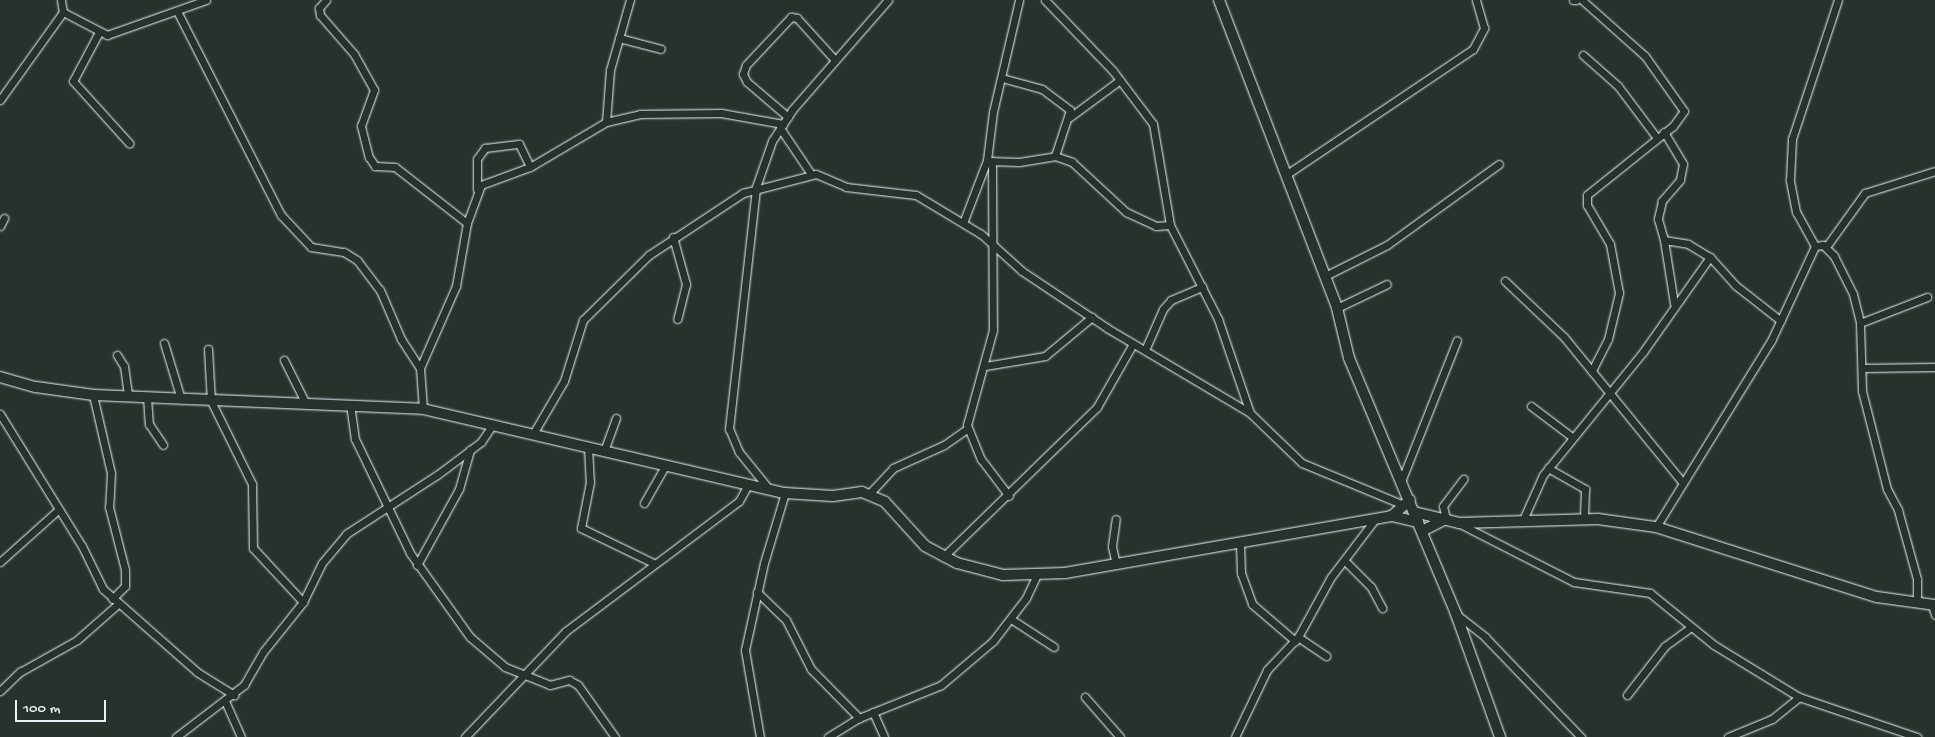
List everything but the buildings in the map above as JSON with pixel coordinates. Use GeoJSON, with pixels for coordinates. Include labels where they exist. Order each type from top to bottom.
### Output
{"type":"FeatureCollection","features":[{"type":"Feature","properties":{"kind":"main road"},"geometry":{"type":"LineString","coordinates":[[1219,0],[1325,276],[1336,308],[1349,358],[1402,479],[1407,502],[1414,512],[1456,614],[1500,737]]}},
{"type":"Feature","properties":{"kind":"main road"},"geometry":{"type":"LineString","coordinates":[[0,377],[36,388],[93,395],[423,408],[785,493],[870,493],[885,502],[916,539],[943,557],[1003,575],[1036,577],[1116,565],[1376,518],[1392,516],[1420,527],[1446,519]]}},
{"type":"Feature","properties":{"kind":"main road"},"geometry":{"type":"LineString","coordinates":[[1392,516],[1407,502]]}},
{"type":"Feature","properties":{"kind":"main road"},"geometry":{"type":"LineString","coordinates":[[1414,512],[1459,523],[1584,519],[1656,527],[1842,587],[1934,608]]}},
{"type":"Feature","properties":{"kind":"street"},"geometry":{"type":"LineString","coordinates":[[0,100],[63,12],[61,0]]}},
{"type":"Feature","properties":{"kind":"street"},"geometry":{"type":"LineString","coordinates":[[63,12],[98,34],[128,29],[206,0]]}},
{"type":"Feature","properties":{"kind":"street"},"geometry":{"type":"LineString","coordinates":[[326,0],[319,8],[320,15],[354,54],[374,90],[361,126],[369,157],[375,166],[395,167],[467,223]]}},
{"type":"Feature","properties":{"kind":"street"},"geometry":{"type":"LineString","coordinates":[[606,122],[610,70],[630,0]]}},
{"type":"Feature","properties":{"kind":"street"},"geometry":{"type":"LineString","coordinates":[[770,490],[739,452],[729,429],[756,187],[761,165],[788,117],[834,59],[888,0]]}},
{"type":"Feature","properties":{"kind":"street"},"geometry":{"type":"LineString","coordinates":[[1009,496],[981,459],[968,428],[968,412],[985,366],[994,310],[990,241],[990,161],[1002,78],[1019,0]]}},
{"type":"Feature","properties":{"kind":"street"},"geometry":{"type":"LineString","coordinates":[[1045,0],[1120,80],[1153,124],[1170,225],[1202,287],[1250,413]]}},
{"type":"Feature","properties":{"kind":"street"},"geometry":{"type":"LineString","coordinates":[[1287,174],[1472,49],[1484,28],[1476,0]]}},
{"type":"Feature","properties":{"kind":"street"},"geometry":{"type":"LineString","coordinates":[[1582,0],[1645,56],[1682,106],[1683,115],[1587,195],[1587,204],[1610,244],[1619,293],[1608,339],[1592,371]]}},
{"type":"Feature","properties":{"kind":"street"},"geometry":{"type":"LineString","coordinates":[[1815,246],[1796,212],[1790,180],[1792,139],[1838,0]]}},
{"type":"Feature","properties":{"kind":"street"},"geometry":{"type":"LineString","coordinates":[[177,11],[281,216],[311,247],[344,252],[357,260],[380,290],[401,339],[420,368]]}},
{"type":"Feature","properties":{"kind":"street"},"geometry":{"type":"LineString","coordinates":[[788,117],[747,82],[743,74],[746,65],[791,17],[797,18],[834,59]]}},
{"type":"Feature","properties":{"kind":"street"},"geometry":{"type":"LineString","coordinates":[[98,34],[73,82],[129,143]]}},
{"type":"Feature","properties":{"kind":"street"},"geometry":{"type":"LineString","coordinates":[[619,38],[661,49]]}},
{"type":"Feature","properties":{"kind":"street"},"geometry":{"type":"LineString","coordinates":[[1583,55],[1618,86],[1657,138]]}},
{"type":"Feature","properties":{"kind":"street"},"geometry":{"type":"LineString","coordinates":[[1002,78],[1051,94],[1066,106],[1070,117]]}},
{"type":"Feature","properties":{"kind":"street"},"geometry":{"type":"LineString","coordinates":[[1055,156],[1070,117],[1120,80]]}},
{"type":"Feature","properties":{"kind":"street"},"geometry":{"type":"LineString","coordinates":[[477,189],[530,167],[606,122],[640,114],[721,113],[782,126],[811,174]]}},
{"type":"Feature","properties":{"kind":"street"},"geometry":{"type":"LineString","coordinates":[[1664,132],[1683,164],[1680,180],[1662,201],[1658,219],[1664,240],[1674,303]]}},
{"type":"Feature","properties":{"kind":"street"},"geometry":{"type":"LineString","coordinates":[[423,408],[420,368],[456,286],[467,223],[477,189],[478,159],[485,148],[519,144],[530,167]]}},
{"type":"Feature","properties":{"kind":"street"},"geometry":{"type":"LineString","coordinates":[[990,161],[1055,156],[1082,168],[1126,212],[1156,226],[1170,225]]}},
{"type":"Feature","properties":{"kind":"street"},"geometry":{"type":"LineString","coordinates":[[963,223],[990,161]]}},
{"type":"Feature","properties":{"kind":"street"},"geometry":{"type":"LineString","coordinates":[[1325,276],[1387,245],[1499,164]]}},
{"type":"Feature","properties":{"kind":"street"},"geometry":{"type":"LineString","coordinates":[[1826,247],[1864,193],[1935,171]]}},
{"type":"Feature","properties":{"kind":"street"},"geometry":{"type":"LineString","coordinates":[[534,434],[564,381],[583,320],[673,237],[756,187],[811,174],[846,187],[906,190],[990,241],[1022,271],[1133,344],[1250,413],[1302,463],[1407,502]]}},
{"type":"Feature","properties":{"kind":"street"},"geometry":{"type":"LineString","coordinates":[[0,226],[4,218]]}},
{"type":"Feature","properties":{"kind":"street"},"geometry":{"type":"LineString","coordinates":[[673,237],[686,279],[677,319]]}},
{"type":"Feature","properties":{"kind":"street"},"geometry":{"type":"LineString","coordinates":[[1664,240],[1688,244],[1710,257],[1735,285],[1781,321]]}},
{"type":"Feature","properties":{"kind":"street"},"geometry":{"type":"LineString","coordinates":[[1815,246],[1826,247]]}},
{"type":"Feature","properties":{"kind":"street"},"geometry":{"type":"LineString","coordinates":[[1656,527],[1781,321],[1815,246]]}},
{"type":"Feature","properties":{"kind":"street"},"geometry":{"type":"LineString","coordinates":[[1826,247],[1853,294],[1860,323],[1862,390],[1886,489],[1898,510],[1917,579],[1917,603]]}},
{"type":"Feature","properties":{"kind":"street"},"geometry":{"type":"LineString","coordinates":[[1522,522],[1548,468],[1644,352],[1674,303],[1710,257]]}},
{"type":"Feature","properties":{"kind":"street"},"geometry":{"type":"LineString","coordinates":[[1505,281],[1592,371],[1683,483]]}},
{"type":"Feature","properties":{"kind":"street"},"geometry":{"type":"LineString","coordinates":[[1336,308],[1387,284]]}},
{"type":"Feature","properties":{"kind":"street"},"geometry":{"type":"LineString","coordinates":[[1145,350],[1163,309],[1172,300],[1202,287]]}},
{"type":"Feature","properties":{"kind":"street"},"geometry":{"type":"LineString","coordinates":[[1860,323],[1927,297]]}},
{"type":"Feature","properties":{"kind":"street"},"geometry":{"type":"LineString","coordinates":[[985,366],[1045,356],[1092,317]]}},
{"type":"Feature","properties":{"kind":"street"},"geometry":{"type":"LineString","coordinates":[[1402,479],[1457,340]]}},
{"type":"Feature","properties":{"kind":"street"},"geometry":{"type":"LineString","coordinates":[[164,343],[181,399]]}},
{"type":"Feature","properties":{"kind":"street"},"geometry":{"type":"LineString","coordinates":[[943,557],[1009,496],[1097,407],[1133,344]]}},
{"type":"Feature","properties":{"kind":"street"},"geometry":{"type":"LineString","coordinates":[[208,348],[211,401],[252,484],[253,548],[303,602]]}},
{"type":"Feature","properties":{"kind":"street"},"geometry":{"type":"LineString","coordinates":[[117,356],[124,366],[128,396]]}},
{"type":"Feature","properties":{"kind":"street"},"geometry":{"type":"LineString","coordinates":[[284,360],[306,404]]}},
{"type":"Feature","properties":{"kind":"street"},"geometry":{"type":"LineString","coordinates":[[1862,368],[1935,367]]}},
{"type":"Feature","properties":{"kind":"street"},"geometry":{"type":"LineString","coordinates":[[93,395],[111,473],[109,507],[125,570],[125,586],[112,599]]}},
{"type":"Feature","properties":{"kind":"street"},"geometry":{"type":"LineString","coordinates":[[147,397],[149,424],[163,445]]}},
{"type":"Feature","properties":{"kind":"street"},"geometry":{"type":"LineString","coordinates":[[350,404],[355,439],[418,565],[486,654],[550,685],[569,680],[578,685],[614,737]]}},
{"type":"Feature","properties":{"kind":"street"},"geometry":{"type":"LineString","coordinates":[[1531,406],[1572,437]]}},
{"type":"Feature","properties":{"kind":"street"},"geometry":{"type":"LineString","coordinates":[[0,414],[112,599],[197,672],[234,695]]}},
{"type":"Feature","properties":{"kind":"street"},"geometry":{"type":"LineString","coordinates":[[590,466],[602,450],[616,418]]}},
{"type":"Feature","properties":{"kind":"street"},"geometry":{"type":"LineString","coordinates":[[176,737],[234,695],[303,602],[331,550],[357,524],[388,506],[470,450],[493,424]]}},
{"type":"Feature","properties":{"kind":"street"},"geometry":{"type":"LineString","coordinates":[[870,493],[893,468],[944,445],[968,428]]}},
{"type":"Feature","properties":{"kind":"street"},"geometry":{"type":"LineString","coordinates":[[588,447],[590,466],[581,528],[653,563]]}},
{"type":"Feature","properties":{"kind":"street"},"geometry":{"type":"LineString","coordinates":[[418,565],[459,489],[470,450]]}},
{"type":"Feature","properties":{"kind":"street"},"geometry":{"type":"LineString","coordinates":[[644,503],[665,466]]}},
{"type":"Feature","properties":{"kind":"street"},"geometry":{"type":"LineString","coordinates":[[1548,468],[1586,489],[1584,519]]}},
{"type":"Feature","properties":{"kind":"street"},"geometry":{"type":"LineString","coordinates":[[1446,519],[1443,506],[1463,479]]}},
{"type":"Feature","properties":{"kind":"street"},"geometry":{"type":"LineString","coordinates":[[465,737],[577,621],[739,501],[748,485]]}},
{"type":"Feature","properties":{"kind":"street"},"geometry":{"type":"LineString","coordinates":[[760,737],[745,658],[757,592],[785,493]]}},
{"type":"Feature","properties":{"kind":"street"},"geometry":{"type":"LineString","coordinates":[[0,562],[59,509]]}},
{"type":"Feature","properties":{"kind":"street"},"geometry":{"type":"LineString","coordinates":[[1235,737],[1268,670],[1296,639],[1325,587],[1376,518]]}},
{"type":"Feature","properties":{"kind":"street"},"geometry":{"type":"LineString","coordinates":[[1116,519],[1112,546],[1116,565]]}},
{"type":"Feature","properties":{"kind":"street"},"geometry":{"type":"LineString","coordinates":[[1459,523],[1574,582],[1650,593],[1690,628],[1799,697],[1917,737]]}},
{"type":"Feature","properties":{"kind":"street"},"geometry":{"type":"LineString","coordinates":[[1240,544],[1241,573],[1252,604],[1296,639],[1326,656]]}},
{"type":"Feature","properties":{"kind":"street"},"geometry":{"type":"LineString","coordinates":[[1345,562],[1371,587],[1382,608]]}},
{"type":"Feature","properties":{"kind":"street"},"geometry":{"type":"LineString","coordinates":[[828,737],[859,718],[941,685],[975,659],[1011,619],[1036,577]]}},
{"type":"Feature","properties":{"kind":"street"},"geometry":{"type":"LineString","coordinates":[[757,592],[786,620],[811,669],[840,694],[859,718]]}},
{"type":"Feature","properties":{"kind":"street"},"geometry":{"type":"LineString","coordinates":[[0,691],[20,672],[77,640],[118,604]]}},
{"type":"Feature","properties":{"kind":"street"},"geometry":{"type":"LineString","coordinates":[[1456,614],[1485,637],[1582,737]]}},
{"type":"Feature","properties":{"kind":"street"},"geometry":{"type":"LineString","coordinates":[[1011,619],[1054,647]]}},
{"type":"Feature","properties":{"kind":"street"},"geometry":{"type":"LineString","coordinates":[[1627,695],[1665,646],[1690,628]]}},
{"type":"Feature","properties":{"kind":"street"},"geometry":{"type":"LineString","coordinates":[[1085,697],[1120,737]]}},
{"type":"Feature","properties":{"kind":"street"},"geometry":{"type":"LineString","coordinates":[[1728,737],[1772,720],[1799,697]]}},
{"type":"Feature","properties":{"kind":"street"},"geometry":{"type":"LineString","coordinates":[[225,701],[241,737]]}},
{"type":"Feature","properties":{"kind":"street"},"geometry":{"type":"LineString","coordinates":[[873,712],[884,737]]}}]}
